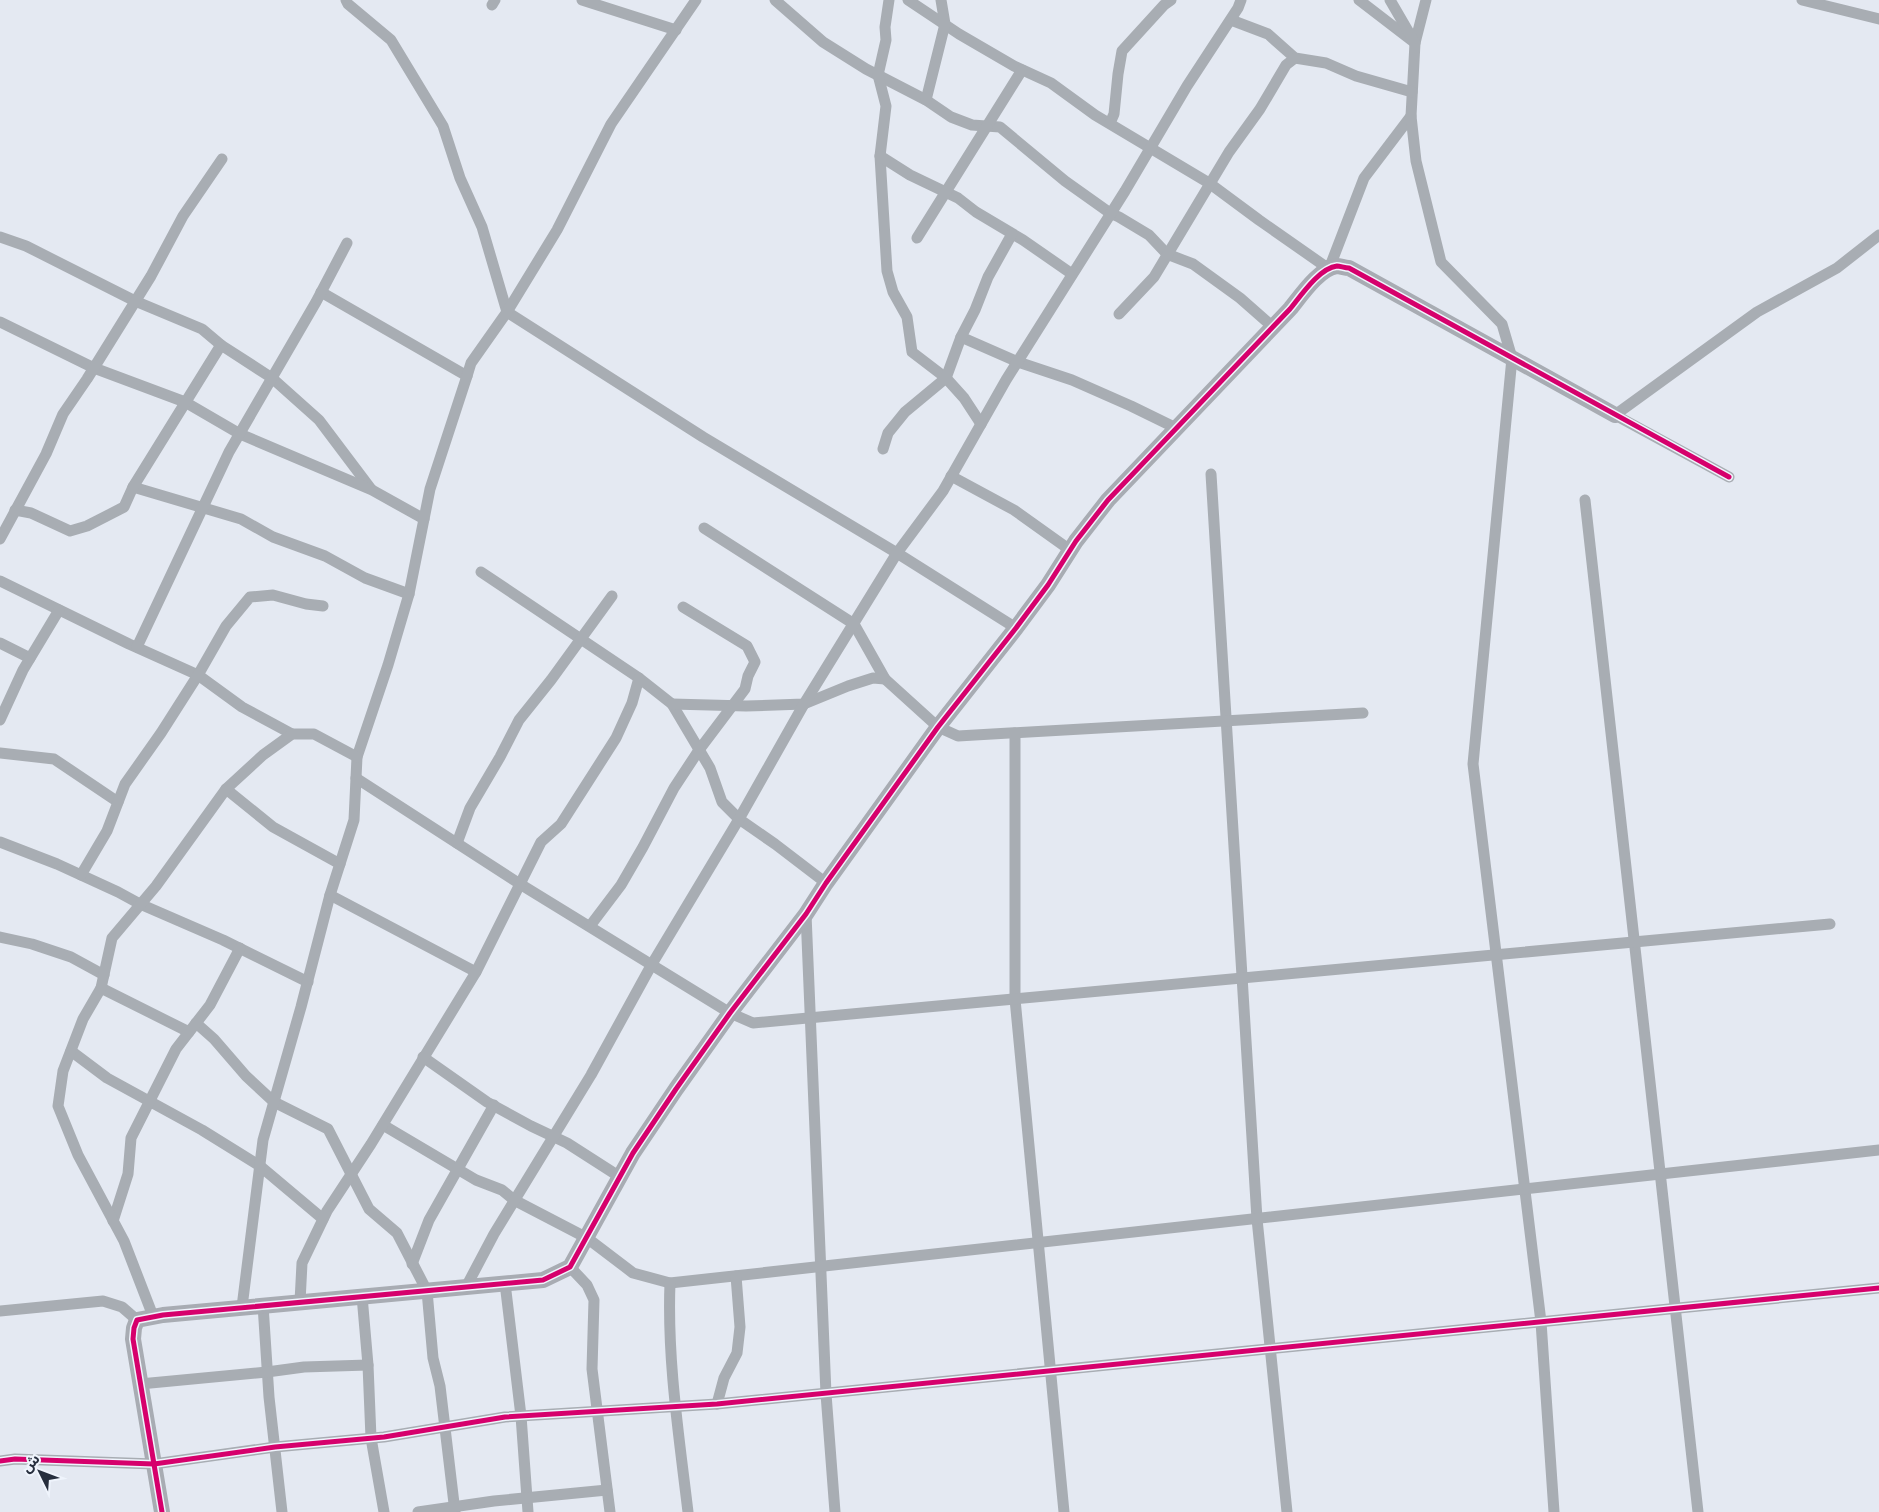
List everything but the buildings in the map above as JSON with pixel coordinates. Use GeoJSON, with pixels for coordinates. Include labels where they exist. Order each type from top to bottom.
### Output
{"type":"FeatureCollection","features":[{"type":"Feature","properties":{"kind":"street"},"geometry":{"type":"LineString","coordinates":[[346,0],[348,4],[391,40],[443,126],[460,178],[482,227],[507,312],[703,437],[897,552],[1016,628]]}},
{"type":"Feature","properties":{"kind":"street"},"geometry":{"type":"LineString","coordinates":[[582,0],[676,30]]}},
{"type":"Feature","properties":{"kind":"street"},"geometry":{"type":"LineString","coordinates":[[242,1307],[263,1140],[308,982],[330,895],[354,820],[357,757],[409,594],[430,489],[466,376],[471,363],[507,312],[557,230],[611,124],[696,0]]}},
{"type":"Feature","properties":{"kind":"street"},"geometry":{"type":"LineString","coordinates":[[775,0],[823,42],[878,75],[926,100],[951,117],[972,125],[1000,127],[1066,181],[1110,213],[1149,235],[1167,254],[1193,264],[1240,298],[1273,327]]}},
{"type":"Feature","properties":{"kind":"street"},"geometry":{"type":"LineString","coordinates":[[889,0],[885,27],[886,40],[878,75],[886,106],[880,156],[887,271],[893,292],[907,316],[912,352],[946,378],[964,398],[981,424]]}},
{"type":"Feature","properties":{"kind":"street"},"geometry":{"type":"LineString","coordinates":[[908,0],[1022,70],[1051,83],[1110,123],[1209,183],[1329,268]]}},
{"type":"Feature","properties":{"kind":"street"},"geometry":{"type":"LineString","coordinates":[[926,100],[945,24],[941,0]]}},
{"type":"Feature","properties":{"kind":"street"},"geometry":{"type":"LineString","coordinates":[[1110,123],[1114,114],[1122,52],[1164,5],[1171,0]]}},
{"type":"Feature","properties":{"kind":"street"},"geometry":{"type":"LineString","coordinates":[[466,1287],[494,1234],[591,1075],[652,964],[739,820],[804,704],[897,552],[943,491],[1018,362],[1187,86],[1231,20],[1241,0]]}},
{"type":"Feature","properties":{"kind":"street"},"geometry":{"type":"LineString","coordinates":[[1360,0],[1414,43]]}},
{"type":"Feature","properties":{"kind":"street"},"geometry":{"type":"LineString","coordinates":[[1390,0],[1414,43]]}},
{"type":"Feature","properties":{"kind":"street"},"geometry":{"type":"LineString","coordinates":[[1426,0],[1414,43],[1411,116],[1416,161],[1440,262],[1502,324],[1512,358],[1473,764],[1541,1322],[1554,1512]]}},
{"type":"Feature","properties":{"kind":"street"},"geometry":{"type":"LineString","coordinates":[[1802,0],[1879,19]]}},
{"type":"Feature","properties":{"kind":"street"},"geometry":{"type":"LineString","coordinates":[[1231,20],[1268,34],[1295,58],[1326,63],[1356,76],[1412,92]]}},
{"type":"Feature","properties":{"kind":"street"},"geometry":{"type":"LineString","coordinates":[[1119,314],[1154,277],[1183,231],[1209,183],[1260,109],[1286,65],[1295,58]]}},
{"type":"Feature","properties":{"kind":"street"},"geometry":{"type":"LineString","coordinates":[[917,238],[1022,70]]}},
{"type":"Feature","properties":{"kind":"street"},"geometry":{"type":"LineString","coordinates":[[1329,268],[1364,178],[1411,116]]}},
{"type":"Feature","properties":{"kind":"street"},"geometry":{"type":"LineString","coordinates":[[880,156],[910,175],[958,198],[976,212],[1072,274]]}},
{"type":"Feature","properties":{"kind":"street"},"geometry":{"type":"LineString","coordinates":[[0,539],[46,454],[63,414],[135,301],[183,216],[222,159]]}},
{"type":"Feature","properties":{"kind":"street"},"geometry":{"type":"LineString","coordinates":[[883,448],[888,433],[905,412],[946,378],[961,337],[988,278],[1012,234]]}},
{"type":"Feature","properties":{"kind":"street"},"geometry":{"type":"LineString","coordinates":[[1615,415],[1757,312],[1837,268],[1879,235]]}},
{"type":"Feature","properties":{"kind":"street"},"geometry":{"type":"LineString","coordinates":[[0,237],[26,246],[135,301],[202,329],[221,345],[272,378],[319,420],[372,490]]}},
{"type":"Feature","properties":{"kind":"street"},"geometry":{"type":"LineString","coordinates":[[136,647],[229,452],[347,243]]}},
{"type":"Feature","properties":{"kind":"street"},"geometry":{"type":"LineString","coordinates":[[0,1312],[103,1301],[122,1307],[145,1318],[242,1307],[543,1280],[570,1267],[646,1133],[730,1013],[806,914],[826,883],[938,727],[1016,628],[1070,550],[1108,500],[1273,327],[1318,276],[1329,268],[1337,266],[1349,268],[1729,476]]}},
{"type":"Feature","properties":{"kind":"street"},"geometry":{"type":"LineString","coordinates":[[321,292],[466,376]]}},
{"type":"Feature","properties":{"kind":"street"},"geometry":{"type":"LineString","coordinates":[[0,322],[94,368],[185,402],[240,434],[372,490],[424,519]]}},
{"type":"Feature","properties":{"kind":"street"},"geometry":{"type":"LineString","coordinates":[[961,337],[1018,362],[1072,380],[1176,428]]}},
{"type":"Feature","properties":{"kind":"street"},"geometry":{"type":"LineString","coordinates":[[16,510],[31,513],[70,531],[88,526],[124,507],[133,487],[221,345]]}},
{"type":"Feature","properties":{"kind":"street"},"geometry":{"type":"LineString","coordinates":[[1210,474],[1257,1219],[1287,1512]]}},
{"type":"Feature","properties":{"kind":"street"},"geometry":{"type":"LineString","coordinates":[[951,476],[1014,510],[1070,550]]}},
{"type":"Feature","properties":{"kind":"street"},"geometry":{"type":"LineString","coordinates":[[133,487],[241,519],[274,537],[325,556],[365,578],[409,594]]}},
{"type":"Feature","properties":{"kind":"street"},"geometry":{"type":"LineString","coordinates":[[1585,500],[1698,1512]]}},
{"type":"Feature","properties":{"kind":"street"},"geometry":{"type":"LineString","coordinates":[[704,528],[854,624],[885,679],[938,727],[958,736],[1363,713]]}},
{"type":"Feature","properties":{"kind":"street"},"geometry":{"type":"LineString","coordinates":[[482,572],[639,678],[672,704],[710,768],[722,802],[739,820],[776,844],[826,883]]}},
{"type":"Feature","properties":{"kind":"street"},"geometry":{"type":"LineString","coordinates":[[0,581],[198,675],[242,707],[292,734],[314,734],[357,757]]}},
{"type":"Feature","properties":{"kind":"street"},"geometry":{"type":"LineString","coordinates":[[81,875],[107,831],[125,784],[161,733],[198,675],[226,626],[250,597],[274,595],[306,604],[323,606]]}},
{"type":"Feature","properties":{"kind":"street"},"geometry":{"type":"LineString","coordinates":[[457,843],[470,808],[519,720],[551,680],[612,596]]}},
{"type":"Feature","properties":{"kind":"street"},"geometry":{"type":"LineString","coordinates":[[590,926],[621,885],[644,847],[674,788],[699,750],[745,689],[748,676],[756,662],[747,646],[683,607]]}},
{"type":"Feature","properties":{"kind":"street"},"geometry":{"type":"LineString","coordinates":[[0,720],[30,658],[59,610]]}},
{"type":"Feature","properties":{"kind":"street"},"geometry":{"type":"LineString","coordinates":[[0,643],[30,658]]}},
{"type":"Feature","properties":{"kind":"street"},"geometry":{"type":"LineString","coordinates":[[300,1302],[302,1264],[323,1219],[383,1125],[476,972],[541,842],[561,824],[616,738],[632,703],[639,678]]}},
{"type":"Feature","properties":{"kind":"street"},"geometry":{"type":"LineString","coordinates":[[672,704],[804,704],[873,678],[885,679]]}},
{"type":"Feature","properties":{"kind":"street"},"geometry":{"type":"LineString","coordinates":[[1015,733],[1015,999],[1064,1512]]}},
{"type":"Feature","properties":{"kind":"street"},"geometry":{"type":"LineString","coordinates":[[145,1318],[124,1241],[78,1155],[58,1106],[63,1071],[83,1019],[101,988],[112,938],[156,886],[226,789],[263,755],[292,734]]}},
{"type":"Feature","properties":{"kind":"street"},"geometry":{"type":"LineString","coordinates":[[0,753],[54,759],[118,802]]}},
{"type":"Feature","properties":{"kind":"street"},"geometry":{"type":"LineString","coordinates":[[356,778],[520,884],[730,1013],[753,1023],[1830,924]]}},
{"type":"Feature","properties":{"kind":"street"},"geometry":{"type":"LineString","coordinates":[[226,789],[273,827],[340,864]]}},
{"type":"Feature","properties":{"kind":"street"},"geometry":{"type":"LineString","coordinates":[[0,842],[81,875],[140,904],[240,948],[308,982]]}},
{"type":"Feature","properties":{"kind":"street"},"geometry":{"type":"LineString","coordinates":[[330,895],[476,972]]}},
{"type":"Feature","properties":{"kind":"street"},"geometry":{"type":"LineString","coordinates":[[806,914],[826,1394],[835,1512]]}},
{"type":"Feature","properties":{"kind":"street"},"geometry":{"type":"LineString","coordinates":[[0,937],[32,944],[71,957],[104,975]]}},
{"type":"Feature","properties":{"kind":"street"},"geometry":{"type":"LineString","coordinates":[[113,1221],[128,1174],[131,1138],[176,1049],[210,1005],[240,948]]}},
{"type":"Feature","properties":{"kind":"street"},"geometry":{"type":"LineString","coordinates":[[101,988],[214,1039],[246,1076],[274,1102],[328,1129],[369,1209],[397,1233],[426,1291],[433,1358],[440,1386],[455,1510]]}},
{"type":"Feature","properties":{"kind":"street"},"geometry":{"type":"LineString","coordinates":[[71,1051],[107,1078],[202,1130],[260,1166],[323,1219]]}},
{"type":"Feature","properties":{"kind":"street"},"geometry":{"type":"LineString","coordinates":[[423,1057],[494,1106],[566,1143],[620,1177]]}},
{"type":"Feature","properties":{"kind":"street"},"geometry":{"type":"LineString","coordinates":[[412,1264],[429,1220],[494,1106]]}},
{"type":"Feature","properties":{"kind":"street"},"geometry":{"type":"LineString","coordinates":[[383,1125],[476,1180],[502,1190],[514,1200],[587,1238],[633,1273],[670,1283],[1879,1150]]}},
{"type":"Feature","properties":{"kind":"street"},"geometry":{"type":"LineString","coordinates":[[570,1267],[587,1285],[594,1300],[592,1369],[610,1512]]}},
{"type":"Feature","properties":{"kind":"street"},"geometry":{"type":"LineString","coordinates":[[717,1404],[724,1378],[737,1353],[740,1327],[736,1276]]}},
{"type":"Feature","properties":{"kind":"street"},"geometry":{"type":"LineString","coordinates":[[505,1283],[521,1416],[528,1512]]}},
{"type":"Feature","properties":{"kind":"street"},"geometry":{"type":"LineString","coordinates":[[670,1283],[669,1312],[676,1406],[688,1512]]}},
{"type":"Feature","properties":{"kind":"street"},"geometry":{"type":"LineString","coordinates":[[0,1461],[15,1459],[154,1464],[275,1447],[371,1438],[521,1416],[717,1404],[826,1394],[1879,1288]]}},
{"type":"Feature","properties":{"kind":"street"},"geometry":{"type":"LineString","coordinates":[[362,1296],[368,1365],[371,1438],[384,1512]]}},
{"type":"Feature","properties":{"kind":"street"},"geometry":{"type":"LineString","coordinates":[[262,1306],[282,1512]]}},
{"type":"Feature","properties":{"kind":"street"},"geometry":{"type":"LineString","coordinates":[[145,1318],[134,1328],[133,1339],[162,1512]]}},
{"type":"Feature","properties":{"kind":"street"},"geometry":{"type":"LineString","coordinates":[[140,1384],[304,1367],[368,1365]]}},
{"type":"Feature","properties":{"kind":"street"},"geometry":{"type":"LineString","coordinates":[[418,1512],[455,1510],[526,1498],[607,1490]]}},
{"type":"Feature","properties":{"kind":"cycle path"},"geometry":{"type":"LineString","coordinates":[[162,1512],[133,1339],[137,1320],[163,1315],[543,1280],[570,1267],[633,1153],[676,1089],[730,1013],[806,914],[826,883],[938,727],[1048,585],[1076,541],[1108,500],[1323,272],[1337,266],[1349,268],[1729,477]]}},
{"type":"Feature","properties":{"kind":"cycle path"},"geometry":{"type":"LineString","coordinates":[[0,1461],[15,1459],[154,1464],[275,1447],[384,1437],[505,1417],[717,1404],[1879,1288]]}}]}
